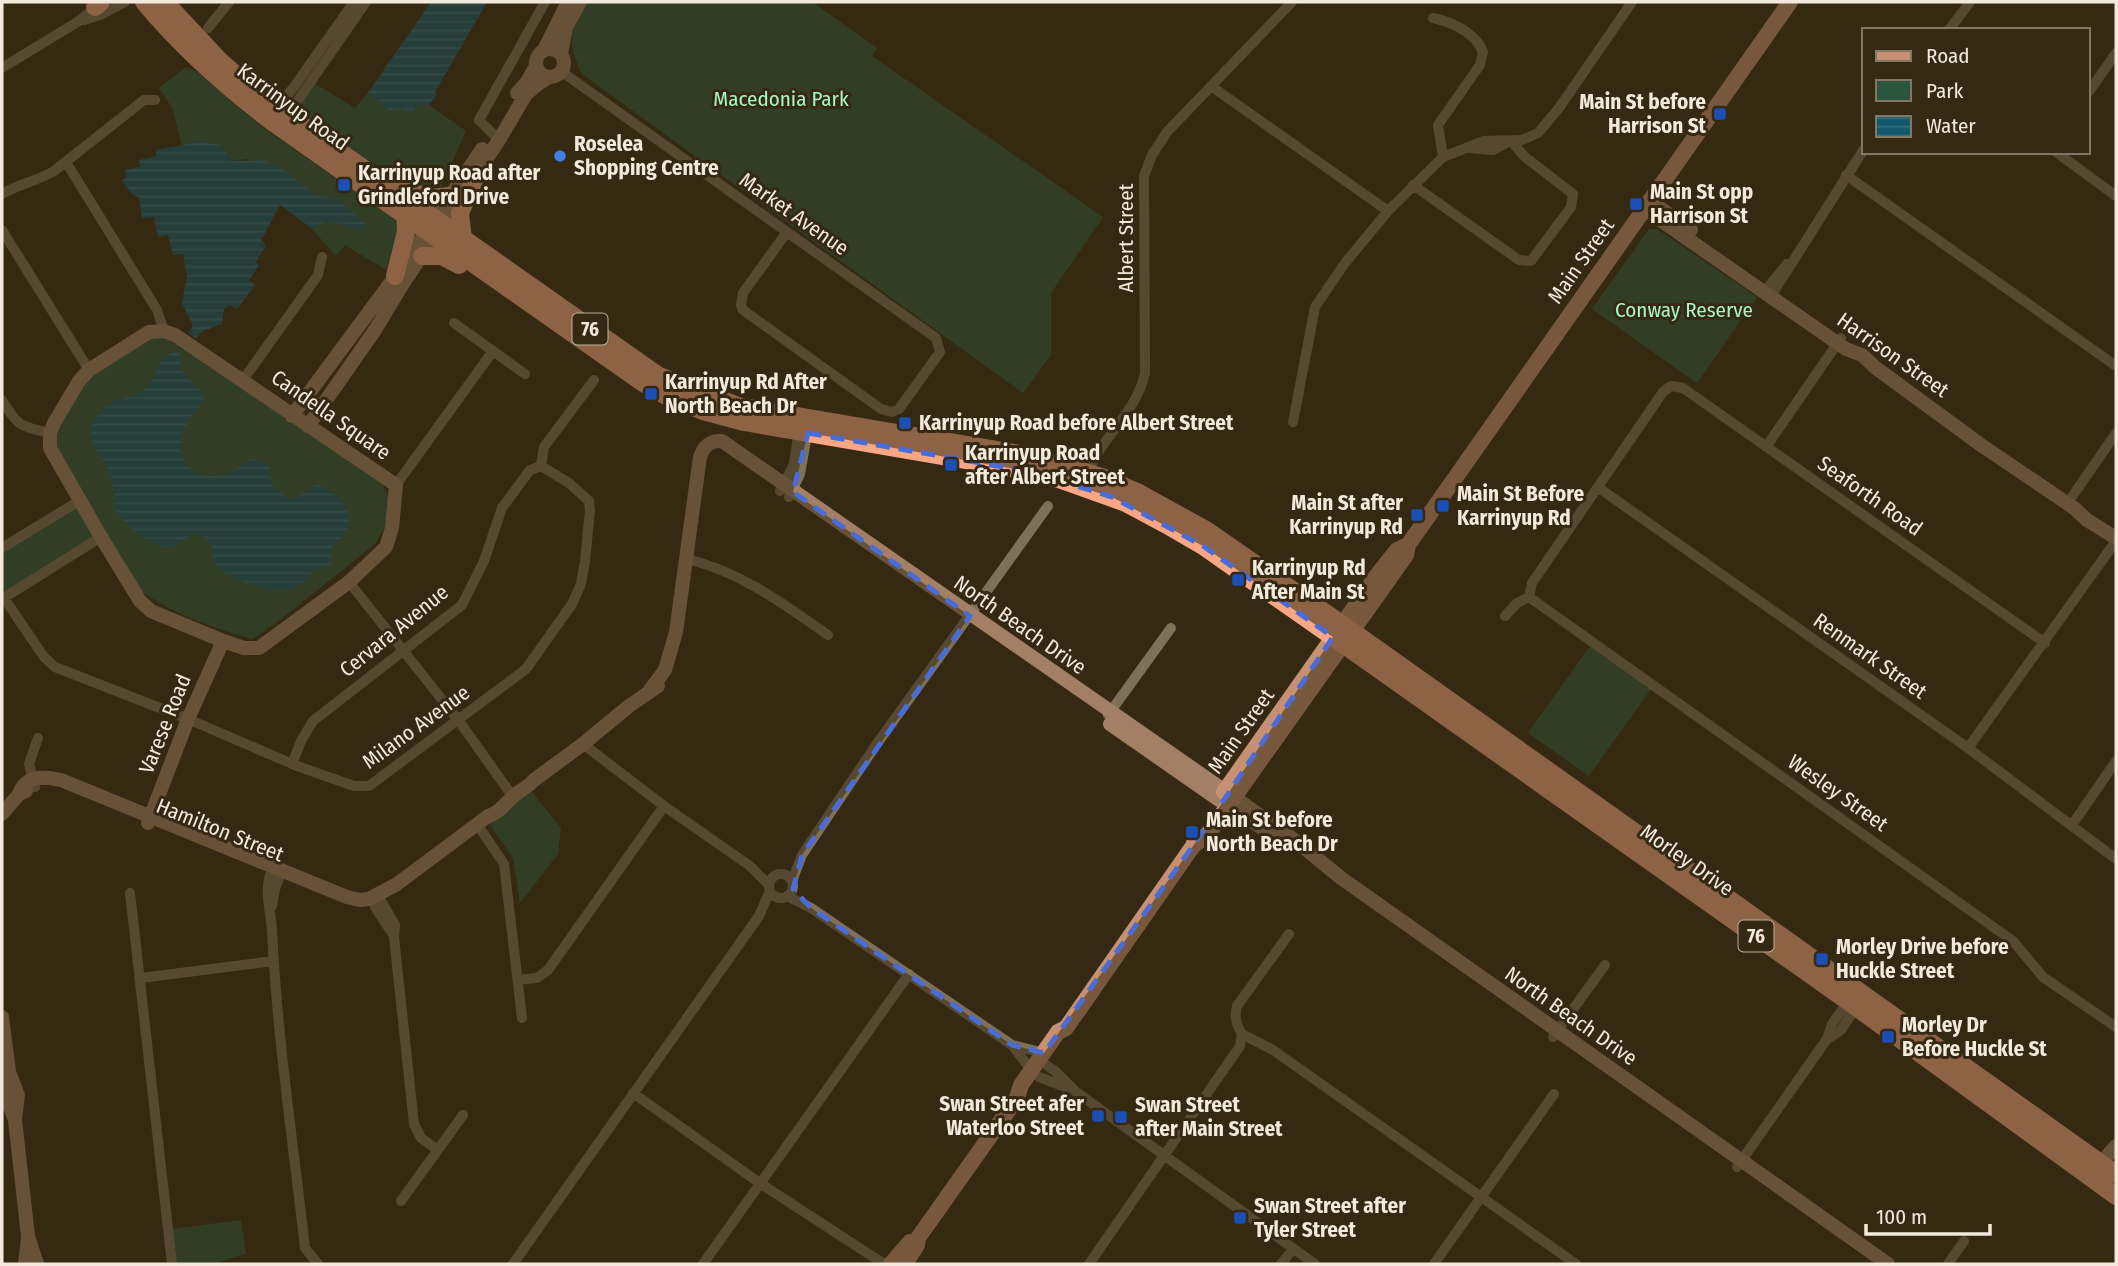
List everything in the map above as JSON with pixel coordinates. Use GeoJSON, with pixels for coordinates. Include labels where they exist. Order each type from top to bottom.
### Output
{"type":"FeatureCollection","features":[{"type":"Feature","properties":{"kind":"highway","name":"Karrinyup Road"},"geometry":{"type":"LineString","coordinates":[[145,2],[195,59],[229,89],[405,215],[463,239],[659,376],[702,394],[805,425],[1032,472],[1112,497],[1203,546],[1342,635]]}},
{"type":"Feature","properties":{"kind":"highway","name":"Karrinyup Road"},"geometry":{"type":"LineString","coordinates":[[165,2],[219,60],[282,112],[366,170],[498,281],[610,361],[668,397],[744,422],[805,425],[1032,456],[1088,472],[1138,492],[1229,546],[1342,635]]}},
{"type":"Feature","properties":{"kind":"highway"},"geometry":{"type":"LineString","coordinates":[[366,170],[417,195],[439,198],[449,196]]}},
{"type":"Feature","properties":{"kind":"highway"},"geometry":{"type":"LineString","coordinates":[[463,239],[460,213],[477,173]]}},
{"type":"Feature","properties":{"kind":"highway"},"geometry":{"type":"LineString","coordinates":[[395,276],[406,232],[405,215]]}},
{"type":"Feature","properties":{"kind":"highway"},"geometry":{"type":"LineString","coordinates":[[422,256],[442,257],[470,272],[498,281]]}},
{"type":"Feature","properties":{"kind":"highway","name":"Morley Drive"},"geometry":{"type":"LineString","coordinates":[[1342,635],[1856,998],[2111,1167]]}},
{"type":"Feature","properties":{"kind":"highway","name":"Morley Drive"},"geometry":{"type":"LineString","coordinates":[[1856,998],[2116,1196]]}},
{"type":"Feature","properties":{"kind":"main road","name":"Main Street"},"geometry":{"type":"LineString","coordinates":[[905,1264],[917,1245],[918,1238],[1017,1098],[1021,1085],[1066,1038],[1066,1028],[1193,846],[1208,834],[1227,798],[1342,635],[1397,550],[1408,545],[1790,2]]}},
{"type":"Feature","properties":{"kind":"main road","name":"Main Street"},"geometry":{"type":"LineString","coordinates":[[891,1264],[912,1240],[918,1238]]}},
{"type":"Feature","properties":{"kind":"street"},"geometry":{"type":"LineString","coordinates":[[79,21],[100,15],[125,2]]}},
{"type":"Feature","properties":{"kind":"street"},"geometry":{"type":"LineString","coordinates":[[208,28],[229,2]]}},
{"type":"Feature","properties":{"kind":"street"},"geometry":{"type":"LineString","coordinates":[[282,112],[295,87],[354,2]]}},
{"type":"Feature","properties":{"kind":"street"},"geometry":{"type":"LineString","coordinates":[[282,112],[366,2]]}},
{"type":"Feature","properties":{"kind":"street"},"geometry":{"type":"LineString","coordinates":[[496,136],[479,120],[545,2]]}},
{"type":"Feature","properties":{"kind":"street","name":"Albert Street"},"geometry":{"type":"LineString","coordinates":[[1088,472],[1133,405],[1145,373],[1144,176],[1152,155],[1165,135],[1292,2]]}},
{"type":"Feature","properties":{"kind":"street"},"geometry":{"type":"LineString","coordinates":[[1950,28],[1970,2]]}},
{"type":"Feature","properties":{"kind":"street"},"geometry":{"type":"LineString","coordinates":[[524,92],[555,75],[564,63],[561,54],[574,3]]}},
{"type":"Feature","properties":{"kind":"street"},"geometry":{"type":"LineString","coordinates":[[292,416],[395,276],[477,173],[496,136],[524,92],[536,66],[537,57],[574,3]]}},
{"type":"Feature","properties":{"kind":"street"},"geometry":{"type":"LineString","coordinates":[[2,68],[79,21],[101,4]]}},
{"type":"Feature","properties":{"kind":"street"},"geometry":{"type":"LineString","coordinates":[[1293,422],[1315,307],[1332,279],[1388,211],[1443,157],[1468,148],[1493,150],[1511,141],[1530,138],[1547,124],[1627,4]]}},
{"type":"Feature","properties":{"kind":"street"},"geometry":{"type":"LineString","coordinates":[[1433,18],[1450,22],[1475,40],[1483,52],[1480,65],[1438,125],[1443,157]]}},
{"type":"Feature","properties":{"kind":"street"},"geometry":{"type":"LineString","coordinates":[[544,50],[553,49],[561,54]]}},
{"type":"Feature","properties":{"kind":"street"},"geometry":{"type":"LineString","coordinates":[[2090,90],[2116,53]]}},
{"type":"Feature","properties":{"kind":"street"},"geometry":{"type":"LineString","coordinates":[[536,66],[541,74],[555,75]]}},
{"type":"Feature","properties":{"kind":"street","name":"Market Avenue"},"geometry":{"type":"LineString","coordinates":[[555,75],[787,232],[936,338],[940,352],[899,410],[892,412],[881,409],[743,310],[743,293],[787,232]]}},
{"type":"Feature","properties":{"kind":"street"},"geometry":{"type":"LineString","coordinates":[[1211,86],[1388,211]]}},
{"type":"Feature","properties":{"kind":"street"},"geometry":{"type":"LineString","coordinates":[[2,194],[18,184],[45,176],[144,100],[155,100]]}},
{"type":"Feature","properties":{"kind":"street"},"geometry":{"type":"LineString","coordinates":[[308,426],[375,330],[422,256],[449,196],[496,136]]}},
{"type":"Feature","properties":{"kind":"street"},"geometry":{"type":"LineString","coordinates":[[1413,186],[1519,260],[1531,261],[1571,207],[1573,194],[1525,157],[1511,141]]}},
{"type":"Feature","properties":{"kind":"street"},"geometry":{"type":"LineString","coordinates":[[1770,291],[1862,152]]}},
{"type":"Feature","properties":{"kind":"street"},"geometry":{"type":"LineString","coordinates":[[2059,154],[2116,196]]}},
{"type":"Feature","properties":{"kind":"street"},"geometry":{"type":"LineString","coordinates":[[2,400],[15,422],[25,428],[50,433],[79,381],[89,370],[149,332],[164,331],[157,310],[66,162]]}},
{"type":"Feature","properties":{"kind":"street"},"geometry":{"type":"LineString","coordinates":[[1846,175],[2116,366]]}},
{"type":"Feature","properties":{"kind":"street","name":"Harrison Street"},"geometry":{"type":"LineString","coordinates":[[1646,204],[1839,340],[1846,349],[1867,358],[1876,368],[1981,444],[2116,530]]}},
{"type":"Feature","properties":{"kind":"street"},"geometry":{"type":"LineString","coordinates":[[2,230],[89,370]]}},
{"type":"Feature","properties":{"kind":"street"},"geometry":{"type":"LineString","coordinates":[[243,380],[318,275],[322,257]]}},
{"type":"Feature","properties":{"kind":"street"},"geometry":{"type":"LineString","coordinates":[[362,320],[375,330]]}},
{"type":"Feature","properties":{"kind":"street"},"geometry":{"type":"LineString","coordinates":[[454,323],[525,374]]}},
{"type":"Feature","properties":{"kind":"street","name":"Candella Square"},"geometry":{"type":"LineString","coordinates":[[50,433],[50,447],[79,501],[140,601],[151,611],[223,641],[244,648],[259,648],[349,582],[386,547],[392,528],[396,485],[243,380],[175,335],[164,331]]}},
{"type":"Feature","properties":{"kind":"street"},"geometry":{"type":"LineString","coordinates":[[1766,447],[1839,340]]}},
{"type":"Feature","properties":{"kind":"street"},"geometry":{"type":"LineString","coordinates":[[396,485],[493,351]]}},
{"type":"Feature","properties":{"kind":"street"},"geometry":{"type":"LineString","coordinates":[[331,364],[344,372]]}},
{"type":"Feature","properties":{"kind":"street","name":"Cervara Avenue"},"geometry":{"type":"LineString","coordinates":[[292,764],[313,721],[462,606],[484,561],[502,508],[530,470],[541,466],[544,447],[594,380]]}},
{"type":"Feature","properties":{"kind":"street","name":"Seaforth Road"},"geometry":{"type":"LineString","coordinates":[[1599,488],[1663,392],[1671,386],[1683,388],[2045,643]]}},
{"type":"Feature","properties":{"kind":"street"},"geometry":{"type":"LineString","coordinates":[[786,491],[800,474],[805,425]]}},
{"type":"Feature","properties":{"kind":"street"},"geometry":{"type":"LineString","coordinates":[[2069,501],[2116,433]]}},
{"type":"Feature","properties":{"kind":"street","name":"North Beach Drive"},"geometry":{"type":"LineString","coordinates":[[687,559],[699,457],[706,445],[716,441],[1107,717],[1297,842],[1340,878],[1874,1264]]}},
{"type":"Feature","properties":{"kind":"street","name":"Milano Avenue"},"geometry":{"type":"LineString","coordinates":[[3,599],[44,657],[55,667],[188,719],[292,764],[354,786],[369,786],[459,721],[531,664],[572,604],[582,584],[590,520],[589,501],[569,483],[541,466]]}},
{"type":"Feature","properties":{"kind":"street"},"geometry":{"type":"LineString","coordinates":[[1504,615],[1517,603],[1530,597],[1532,583],[1599,488]]}},
{"type":"Feature","properties":{"kind":"street","name":"Renmark Street"},"geometry":{"type":"LineString","coordinates":[[1599,488],[1968,748],[2116,859]]}},
{"type":"Feature","properties":{"kind":"street"},"geometry":{"type":"LineString","coordinates":[[2,548],[79,501]]}},
{"type":"Feature","properties":{"kind":"street","name":"Harrison Street"},"geometry":{"type":"LineString","coordinates":[[2069,501],[2087,520],[2116,539]]}},
{"type":"Feature","properties":{"kind":"street"},"geometry":{"type":"LineString","coordinates":[[513,1264],[759,916],[782,890],[802,855],[876,745],[1048,506]]}},
{"type":"Feature","properties":{"kind":"street"},"geometry":{"type":"LineString","coordinates":[[3,599],[101,537]]}},
{"type":"Feature","properties":{"kind":"street"},"geometry":{"type":"LineString","coordinates":[[1968,748],[2045,643],[2116,539]]}},
{"type":"Feature","properties":{"kind":"street"},"geometry":{"type":"LineString","coordinates":[[438,1150],[421,1138],[414,1124],[394,937],[395,925],[377,900],[482,820],[498,813],[513,791],[528,787],[650,690],[665,670],[676,632],[687,559],[753,584],[828,635]]}},
{"type":"Feature","properties":{"kind":"street"},"geometry":{"type":"LineString","coordinates":[[349,582],[459,721],[492,765],[494,772],[513,791]]}},
{"type":"Feature","properties":{"kind":"street","name":"Wesley Street"},"geometry":{"type":"LineString","coordinates":[[1530,597],[2013,941],[2043,976],[2116,1027]]}},
{"type":"Feature","properties":{"kind":"street"},"geometry":{"type":"LineString","coordinates":[[1107,717],[1171,628]]}},
{"type":"Feature","properties":{"kind":"street","name":"Varese Road"},"geometry":{"type":"LineString","coordinates":[[149,820],[188,719],[223,641]]}},
{"type":"Feature","properties":{"kind":"street"},"geometry":{"type":"LineString","coordinates":[[34,783],[29,764],[38,738]]}},
{"type":"Feature","properties":{"kind":"street"},"geometry":{"type":"LineString","coordinates":[[583,744],[782,890],[1012,1045],[1315,1264]]}},
{"type":"Feature","properties":{"kind":"street"},"geometry":{"type":"LineString","coordinates":[[2072,825],[2116,761]]}},
{"type":"Feature","properties":{"kind":"street","name":"Hamilton Street"},"geometry":{"type":"LineString","coordinates":[[2,814],[19,794],[34,783],[53,785],[93,797],[276,872],[350,907],[364,909],[377,900]]}},
{"type":"Feature","properties":{"kind":"street"},"geometry":{"type":"LineString","coordinates":[[518,980],[537,978],[548,970],[664,806]]}},
{"type":"Feature","properties":{"kind":"street"},"geometry":{"type":"LineString","coordinates":[[482,820],[504,864],[522,1018]]}},
{"type":"Feature","properties":{"kind":"street"},"geometry":{"type":"LineString","coordinates":[[779,875],[802,855]]}},
{"type":"Feature","properties":{"kind":"street"},"geometry":{"type":"LineString","coordinates":[[750,866],[779,875]]}},
{"type":"Feature","properties":{"kind":"street"},"geometry":{"type":"LineString","coordinates":[[276,872],[271,910],[273,961],[305,1248],[318,1264]]}},
{"type":"Feature","properties":{"kind":"street"},"geometry":{"type":"LineString","coordinates":[[779,875],[782,890]]}},
{"type":"Feature","properties":{"kind":"street"},"geometry":{"type":"LineString","coordinates":[[779,875],[782,890]]}},
{"type":"Feature","properties":{"kind":"street"},"geometry":{"type":"LineString","coordinates":[[130,893],[172,1264]]}},
{"type":"Feature","properties":{"kind":"street"},"geometry":{"type":"LineString","coordinates":[[1289,934],[1237,1006],[1236,1024],[1242,1034],[1273,1050],[1576,1264]]}},
{"type":"Feature","properties":{"kind":"street"},"geometry":{"type":"LineString","coordinates":[[141,978],[273,961]]}},
{"type":"Feature","properties":{"kind":"street"},"geometry":{"type":"LineString","coordinates":[[1555,1034],[1605,965]]}},
{"type":"Feature","properties":{"kind":"street"},"geometry":{"type":"LineString","coordinates":[[704,1264],[909,974]]}},
{"type":"Feature","properties":{"kind":"street"},"geometry":{"type":"LineString","coordinates":[[1739,1164],[1827,1039],[1840,1030],[1856,998]]}},
{"type":"Feature","properties":{"kind":"street"},"geometry":{"type":"LineString","coordinates":[[2,1017],[4,1056],[9,1072],[6,1097],[15,1119],[28,1236],[37,1264]]}},
{"type":"Feature","properties":{"kind":"street"},"geometry":{"type":"LineString","coordinates":[[1089,1264],[1240,1046],[1242,1034]]}},
{"type":"Feature","properties":{"kind":"street"},"geometry":{"type":"LineString","coordinates":[[1012,1045],[1040,1065]]}},
{"type":"Feature","properties":{"kind":"street"},"geometry":{"type":"LineString","coordinates":[[633,1093],[761,1184],[884,1264]]}},
{"type":"Feature","properties":{"kind":"street"},"geometry":{"type":"LineString","coordinates":[[1434,1264],[1554,1094]]}},
{"type":"Feature","properties":{"kind":"street"},"geometry":{"type":"LineString","coordinates":[[401,1201],[463,1115]]}},
{"type":"Feature","properties":{"kind":"street"},"geometry":{"type":"LineString","coordinates":[[2111,1167],[2116,1146]]}},
{"type":"Feature","properties":{"kind":"street","name":"North Beach Drive"},"geometry":{"type":"LineString","coordinates":[[1739,1164],[1888,1264]]}},
{"type":"Feature","properties":{"kind":"street"},"geometry":{"type":"LineString","coordinates":[[25,1264],[28,1236]]}},
{"type":"Feature","properties":{"kind":"street"},"geometry":{"type":"LineString","coordinates":[[1948,1264],[1964,1241]]}},
{"type":"Feature","properties":{"kind":"street"},"geometry":{"type":"LineString","coordinates":[[1281,1264],[1293,1248]]}},
{"type":"Feature","properties":{"kind":"highlighted area"},"geometry":{"type":"Polygon","coordinates":[[[808,433],[1032,472],[1112,497],[1203,546],[1333,637],[1193,846],[1044,1053],[1012,1045],[811,908],[793,889],[802,855],[970,616],[793,492],[808,433]]]}},
{"type":"Feature","properties":{"kind":"green space","name":"Macedonia Park"},"geometry":{"type":"Polygon","coordinates":[[[585,2],[812,2],[877,48],[872,56],[1103,217],[1051,293],[1051,355],[1023,393],[582,74],[574,54],[572,37],[585,2]]]}},
{"type":"Feature","properties":{"kind":"green space"},"geometry":{"type":"Polygon","coordinates":[[[186,67],[196,71],[262,127],[395,219],[398,234],[386,270],[345,245],[336,256],[311,228],[329,221],[338,200],[312,193],[284,169],[247,159],[232,161],[221,145],[202,141],[182,145],[172,108],[159,88],[186,67]]]}},
{"type":"Feature","properties":{"kind":"green space"},"geometry":{"type":"Polygon","coordinates":[[[312,82],[355,108],[367,94],[377,99],[389,111],[401,109],[413,112],[416,105],[429,105],[466,131],[441,187],[425,185],[386,170],[344,146],[293,111],[312,82]]]}},
{"type":"Feature","properties":{"kind":"green space","name":"Conway Reserve"},"geometry":{"type":"Polygon","coordinates":[[[1649,229],[1657,229],[1757,297],[1697,383],[1592,309],[1649,229]]]}},
{"type":"Feature","properties":{"kind":"green space"},"geometry":{"type":"Polygon","coordinates":[[[162,334],[381,480],[388,497],[386,525],[375,544],[252,639],[194,619],[141,591],[55,447],[54,437],[89,375],[149,336],[162,334]]]}},
{"type":"Feature","properties":{"kind":"green space"},"geometry":{"type":"Polygon","coordinates":[[[78,503],[97,536],[2,597],[2,549],[78,503]]]}},
{"type":"Feature","properties":{"kind":"green space"},"geometry":{"type":"Polygon","coordinates":[[[1591,645],[1652,688],[1589,776],[1528,733],[1591,645]]]}},
{"type":"Feature","properties":{"kind":"green space"},"geometry":{"type":"Polygon","coordinates":[[[530,790],[561,828],[558,854],[520,903],[513,858],[489,823],[530,790]]]}},
{"type":"Feature","properties":{"kind":"green space"},"geometry":{"type":"Polygon","coordinates":[[[241,1220],[246,1254],[212,1264],[176,1264],[172,1229],[241,1220]]]}},
{"type":"Feature","properties":{"kind":"water"},"geometry":{"type":"Polygon","coordinates":[[[431,2],[487,2],[429,105],[416,105],[413,113],[401,109],[389,111],[377,99],[367,94],[431,2]]]}},
{"type":"Feature","properties":{"kind":"water"},"geometry":{"type":"Polygon","coordinates":[[[202,141],[221,145],[232,161],[263,160],[284,169],[312,193],[338,200],[367,224],[363,231],[329,221],[311,228],[280,205],[261,240],[266,245],[256,262],[259,265],[249,280],[255,285],[237,309],[230,305],[224,309],[222,324],[203,331],[196,338],[188,333],[193,326],[182,303],[187,275],[183,254],[173,255],[168,235],[158,237],[154,217],[142,218],[139,198],[130,192],[122,180],[126,178],[125,170],[140,167],[139,160],[156,156],[156,150],[202,141]]]}},
{"type":"Feature","properties":{"kind":"water"},"geometry":{"type":"Polygon","coordinates":[[[176,351],[181,357],[179,368],[204,399],[182,435],[181,450],[185,462],[193,470],[203,475],[228,474],[240,468],[250,458],[270,466],[272,484],[283,494],[294,499],[317,484],[337,497],[347,510],[349,525],[330,550],[331,565],[315,571],[296,587],[278,590],[266,588],[230,576],[216,564],[210,544],[199,533],[173,546],[157,545],[132,528],[113,508],[112,479],[92,440],[92,425],[108,404],[143,390],[153,379],[162,360],[176,351]]]}},
{"type":"Feature","properties":{"kind":"place","name":"Main St before Harrison St"},"geometry":{"type":"Point","coordinates":[1720,114]}},
{"type":"Feature","properties":{"kind":"place","name":"Roselea Shopping Centre"},"geometry":{"type":"Point","coordinates":[560,156]}},
{"type":"Feature","properties":{"kind":"place","name":"Karrinyup Road after Grindleford Drive"},"geometry":{"type":"Point","coordinates":[344,185]}},
{"type":"Feature","properties":{"kind":"place","name":"Main St opp Harrison St"},"geometry":{"type":"Point","coordinates":[1636,204]}},
{"type":"Feature","properties":{"kind":"place","name":"Karrinyup Rd After North Beach Dr"},"geometry":{"type":"Point","coordinates":[651,394]}},
{"type":"Feature","properties":{"kind":"place","name":"Karrinyup Road before Albert Street"},"geometry":{"type":"Point","coordinates":[905,423]}},
{"type":"Feature","properties":{"kind":"place","name":"Karrinyup Road after Albert Street"},"geometry":{"type":"Point","coordinates":[951,465]}},
{"type":"Feature","properties":{"kind":"place","name":"Main St Before Karrinyup Rd"},"geometry":{"type":"Point","coordinates":[1443,506]}},
{"type":"Feature","properties":{"kind":"place","name":"Main St after Karrinyup Rd"},"geometry":{"type":"Point","coordinates":[1417,515]}},
{"type":"Feature","properties":{"kind":"place","name":"Karrinyup Rd After Main St"},"geometry":{"type":"Point","coordinates":[1238,580]}},
{"type":"Feature","properties":{"kind":"place","name":"Main St before North Beach Dr"},"geometry":{"type":"Point","coordinates":[1192,832]}},
{"type":"Feature","properties":{"kind":"place","name":"Morley Drive before Huckle Street"},"geometry":{"type":"Point","coordinates":[1822,959]}},
{"type":"Feature","properties":{"kind":"place","name":"Morley Dr Before Huckle St"},"geometry":{"type":"Point","coordinates":[1888,1037]}},
{"type":"Feature","properties":{"kind":"place","name":"Swan Street afer Waterloo Street"},"geometry":{"type":"Point","coordinates":[1098,1116]}},
{"type":"Feature","properties":{"kind":"place","name":"Swan Street after Main Street"},"geometry":{"type":"Point","coordinates":[1121,1117]}},
{"type":"Feature","properties":{"kind":"place","name":"Swan Street after Tyler Street"},"geometry":{"type":"Point","coordinates":[1240,1218]}}]}
